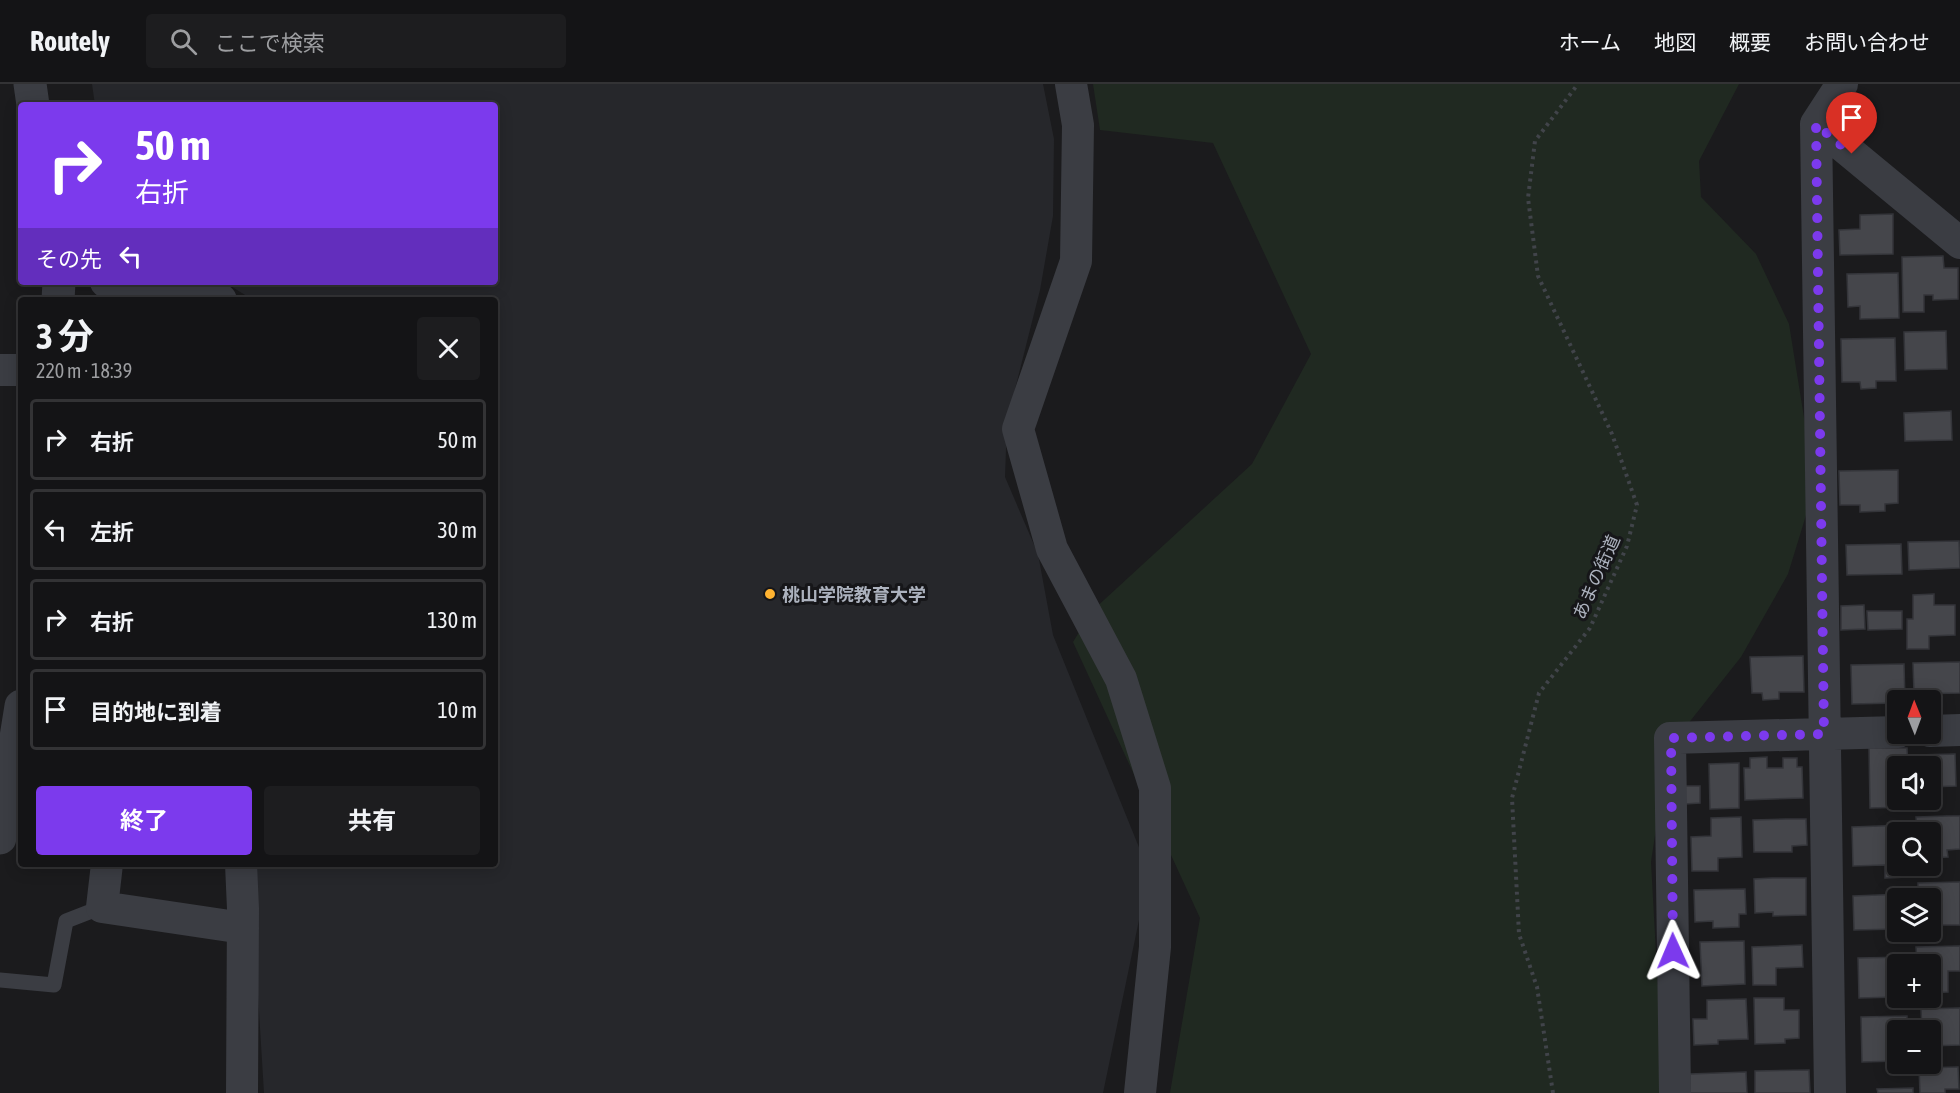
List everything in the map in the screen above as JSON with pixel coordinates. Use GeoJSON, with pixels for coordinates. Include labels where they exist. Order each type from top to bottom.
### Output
{"type":"FeatureCollection","features":[{"type":"Feature","properties":{"kind":"street"},"geometry":{"type":"LineString","coordinates":[[30,84],[33,102]]}},
{"type":"Feature","properties":{"kind":"street"},"geometry":{"type":"LineString","coordinates":[[1071,84],[1078,126],[1076,261],[1018,429],[1052,549],[1121,679],[1155,788],[1155,947],[1140,1093]]}},
{"type":"Feature","properties":{"kind":"street"},"geometry":{"type":"LineString","coordinates":[[1830,1093],[1816,124],[1842,84]]}},
{"type":"Feature","properties":{"kind":"street"},"geometry":{"type":"LineString","coordinates":[[1816,124],[1960,243]]}},
{"type":"Feature","properties":{"kind":"street"},"geometry":{"type":"LineString","coordinates":[[130,285],[209,297]]}},
{"type":"Feature","properties":{"kind":"street"},"geometry":{"type":"LineString","coordinates":[[0,370],[18,370]]}},
{"type":"Feature","properties":{"kind":"street"},"geometry":{"type":"LineString","coordinates":[[0,838],[18,725]]}},
{"type":"Feature","properties":{"kind":"street"},"geometry":{"type":"LineString","coordinates":[[1941,731],[1960,730]]}},
{"type":"Feature","properties":{"kind":"street"},"geometry":{"type":"LineString","coordinates":[[1675,1093],[1671,738],[1887,732]]}},
{"type":"Feature","properties":{"kind":"street"},"geometry":{"type":"LineString","coordinates":[[107,867],[102,907],[243,928]]}},
{"type":"Feature","properties":{"kind":"street"},"geometry":{"type":"LineString","coordinates":[[241,867],[242,1093]]}},
{"type":"Feature","properties":{"kind":"lane"},"geometry":{"type":"LineString","coordinates":[[0,980],[54,985],[66,921],[102,907]]}},
{"type":"Feature","properties":{"kind":"path","name":"あまの街道"},"geometry":{"type":"LineString","coordinates":[[1553,1093],[1537,987],[1519,934],[1512,798],[1539,693],[1590,628],[1627,546],[1637,505],[1612,434],[1538,276],[1528,198],[1535,141],[1578,84]]}},
{"type":"Feature","properties":{"kind":"shaded area","name":"桃山学院教育大学"},"geometry":{"type":"Polygon","coordinates":[[[92,84],[1043,84],[1054,139],[1053,216],[1040,290],[1007,421],[1005,477],[1038,554],[1053,635],[1149,872],[1103,1093],[264,1093],[250,867],[498,867],[498,297],[248,297],[229,285],[498,285],[498,102],[95,102],[92,84]]]}},
{"type":"Feature","properties":{"kind":"shaded area"},"geometry":{"type":"Polygon","coordinates":[[[1093,84],[1739,84],[1699,161],[1701,197],[1756,254],[1789,324],[1815,486],[1788,574],[1741,657],[1668,749],[1651,862],[1661,1044],[1667,1093],[1170,1093],[1200,918],[1073,642],[1092,611],[1252,464],[1311,354],[1213,143],[1100,130],[1093,84]]]}},
{"type":"Feature","properties":{"kind":"building"},"geometry":{"type":"Polygon","coordinates":[[[1893,214],[1893,254],[1840,255],[1839,230],[1860,229],[1860,215],[1893,214]]]}},
{"type":"Feature","properties":{"kind":"building"},"geometry":{"type":"Polygon","coordinates":[[[1943,256],[1944,268],[1958,268],[1958,299],[1933,300],[1933,295],[1924,295],[1924,312],[1903,312],[1902,257],[1943,256]]]}},
{"type":"Feature","properties":{"kind":"building"},"geometry":{"type":"Polygon","coordinates":[[[1898,273],[1899,318],[1860,319],[1860,306],[1848,307],[1847,274],[1898,273]]]}},
{"type":"Feature","properties":{"kind":"building"},"geometry":{"type":"Polygon","coordinates":[[[1946,331],[1947,369],[1905,370],[1904,332],[1946,331]]]}},
{"type":"Feature","properties":{"kind":"building"},"geometry":{"type":"Polygon","coordinates":[[[1895,338],[1896,381],[1876,381],[1876,388],[1861,389],[1860,382],[1842,382],[1841,339],[1895,338]]]}},
{"type":"Feature","properties":{"kind":"building"},"geometry":{"type":"Polygon","coordinates":[[[1951,411],[1952,440],[1905,441],[1904,413],[1951,411]]]}},
{"type":"Feature","properties":{"kind":"building"},"geometry":{"type":"Polygon","coordinates":[[[1898,470],[1898,503],[1885,504],[1885,511],[1860,512],[1860,505],[1840,505],[1839,471],[1898,470]]]}},
{"type":"Feature","properties":{"kind":"building"},"geometry":{"type":"Polygon","coordinates":[[[1959,541],[1960,568],[1909,570],[1908,542],[1959,541]]]}},
{"type":"Feature","properties":{"kind":"building"},"geometry":{"type":"Polygon","coordinates":[[[1901,544],[1902,574],[1847,575],[1846,545],[1901,544]]]}},
{"type":"Feature","properties":{"kind":"building"},"geometry":{"type":"Polygon","coordinates":[[[1934,594],[1934,605],[1955,605],[1955,635],[1929,636],[1929,649],[1907,649],[1907,619],[1913,619],[1913,595],[1934,594]]]}},
{"type":"Feature","properties":{"kind":"building"},"geometry":{"type":"Polygon","coordinates":[[[1864,605],[1865,629],[1841,630],[1841,606],[1864,605]]]}},
{"type":"Feature","properties":{"kind":"building"},"geometry":{"type":"Polygon","coordinates":[[[1867,611],[1902,611],[1902,629],[1868,630],[1867,611]]]}},
{"type":"Feature","properties":{"kind":"building"},"geometry":{"type":"Polygon","coordinates":[[[1803,656],[1804,692],[1779,692],[1779,699],[1763,700],[1762,693],[1752,693],[1750,657],[1803,656]]]}},
{"type":"Feature","properties":{"kind":"building"},"geometry":{"type":"Polygon","coordinates":[[[1960,662],[1960,693],[1914,690],[1913,663],[1960,662]]]}},
{"type":"Feature","properties":{"kind":"building"},"geometry":{"type":"Polygon","coordinates":[[[1904,664],[1905,690],[1887,690],[1887,703],[1852,704],[1851,665],[1904,664]]]}},
{"type":"Feature","properties":{"kind":"building"},"geometry":{"type":"Polygon","coordinates":[[[1869,748],[1907,748],[1907,756],[1887,756],[1887,808],[1870,808],[1869,748]]]}},
{"type":"Feature","properties":{"kind":"building"},"geometry":{"type":"Polygon","coordinates":[[[1955,754],[1956,786],[1941,787],[1941,756],[1915,755],[1955,754]]]}},
{"type":"Feature","properties":{"kind":"building"},"geometry":{"type":"Polygon","coordinates":[[[1767,757],[1767,768],[1783,768],[1783,758],[1797,758],[1797,767],[1802,767],[1803,798],[1745,800],[1744,768],[1750,768],[1750,758],[1767,757]]]}},
{"type":"Feature","properties":{"kind":"building"},"geometry":{"type":"Polygon","coordinates":[[[1739,763],[1739,808],[1710,809],[1709,764],[1739,763]]]}},
{"type":"Feature","properties":{"kind":"building"},"geometry":{"type":"Polygon","coordinates":[[[1684,786],[1700,786],[1700,803],[1685,804],[1684,786]]]}},
{"type":"Feature","properties":{"kind":"building"},"geometry":{"type":"Polygon","coordinates":[[[1960,816],[1960,849],[1947,850],[1948,857],[1941,857],[1941,822],[1916,822],[1916,817],[1960,816]]]}},
{"type":"Feature","properties":{"kind":"building"},"geometry":{"type":"Polygon","coordinates":[[[1741,817],[1742,857],[1718,858],[1718,871],[1692,871],[1691,837],[1711,836],[1711,818],[1741,817]]]}},
{"type":"Feature","properties":{"kind":"building"},"geometry":{"type":"Polygon","coordinates":[[[1806,819],[1807,845],[1792,846],[1792,852],[1754,852],[1753,820],[1806,819]]]}},
{"type":"Feature","properties":{"kind":"building"},"geometry":{"type":"Polygon","coordinates":[[[1887,826],[1887,876],[1908,877],[1885,878],[1885,865],[1853,866],[1852,827],[1887,826]]]}},
{"type":"Feature","properties":{"kind":"building"},"geometry":{"type":"Polygon","coordinates":[[[1806,878],[1806,915],[1773,916],[1773,912],[1755,913],[1754,879],[1806,878]]]}},
{"type":"Feature","properties":{"kind":"building"},"geometry":{"type":"Polygon","coordinates":[[[1960,882],[1960,925],[1941,925],[1941,888],[1918,888],[1918,883],[1960,882]]]}},
{"type":"Feature","properties":{"kind":"building"},"geometry":{"type":"Polygon","coordinates":[[[1745,889],[1746,914],[1739,914],[1739,927],[1713,928],[1713,921],[1695,922],[1694,890],[1745,889]]]}},
{"type":"Feature","properties":{"kind":"building"},"geometry":{"type":"Polygon","coordinates":[[[1887,895],[1887,929],[1854,930],[1853,896],[1887,895]]]}},
{"type":"Feature","properties":{"kind":"building"},"geometry":{"type":"Polygon","coordinates":[[[1744,941],[1745,984],[1702,986],[1700,942],[1744,941]]]}},
{"type":"Feature","properties":{"kind":"building"},"geometry":{"type":"Polygon","coordinates":[[[1802,945],[1803,967],[1776,968],[1776,985],[1753,985],[1752,947],[1802,945]]]}},
{"type":"Feature","properties":{"kind":"building"},"geometry":{"type":"Polygon","coordinates":[[[1960,946],[1960,971],[1948,971],[1948,992],[1941,992],[1941,954],[1916,954],[1916,947],[1960,946]]]}},
{"type":"Feature","properties":{"kind":"building"},"geometry":{"type":"Polygon","coordinates":[[[1887,957],[1887,997],[1859,998],[1858,958],[1887,957]]]}},
{"type":"Feature","properties":{"kind":"building"},"geometry":{"type":"Polygon","coordinates":[[[1754,998],[1784,998],[1784,1010],[1799,1010],[1799,1038],[1785,1039],[1785,1043],[1755,1044],[1754,998]]]}},
{"type":"Feature","properties":{"kind":"building"},"geometry":{"type":"Polygon","coordinates":[[[1746,999],[1748,1039],[1718,1040],[1718,1044],[1694,1045],[1693,1019],[1707,1019],[1707,1000],[1746,999]]]}},
{"type":"Feature","properties":{"kind":"building"},"geometry":{"type":"Polygon","coordinates":[[[1960,1008],[1960,1045],[1941,1046],[1941,1020],[1922,1020],[1921,1009],[1960,1008]]]}},
{"type":"Feature","properties":{"kind":"building"},"geometry":{"type":"Polygon","coordinates":[[[1907,1016],[1907,1020],[1887,1020],[1887,1061],[1862,1062],[1861,1017],[1907,1016]]]}},
{"type":"Feature","properties":{"kind":"building"},"geometry":{"type":"Polygon","coordinates":[[[1941,1067],[1958,1067],[1959,1089],[1945,1089],[1945,1093],[1920,1093],[1919,1074],[1941,1074],[1941,1067]]]}},
{"type":"Feature","properties":{"kind":"building"},"geometry":{"type":"Polygon","coordinates":[[[1809,1070],[1810,1093],[1755,1093],[1755,1071],[1809,1070]]]}},
{"type":"Feature","properties":{"kind":"building"},"geometry":{"type":"Polygon","coordinates":[[[1746,1072],[1747,1093],[1690,1093],[1690,1074],[1746,1072]]]}},
{"type":"Feature","properties":{"kind":"building"},"geometry":{"type":"Polygon","coordinates":[[[1913,1088],[1913,1093],[1878,1093],[1877,1089],[1913,1088]]]}},
{"type":"Feature","properties":{"kind":"place","name":"桃山学院教育大学"},"geometry":{"type":"Point","coordinates":[770,594]}},
{"type":"Feature","properties":{"kind":"route"},"geometry":{"type":"LineString","coordinates":[[1673,951],[1671,738],[1824,734],[1816,124],[1852,154]]}}]}
